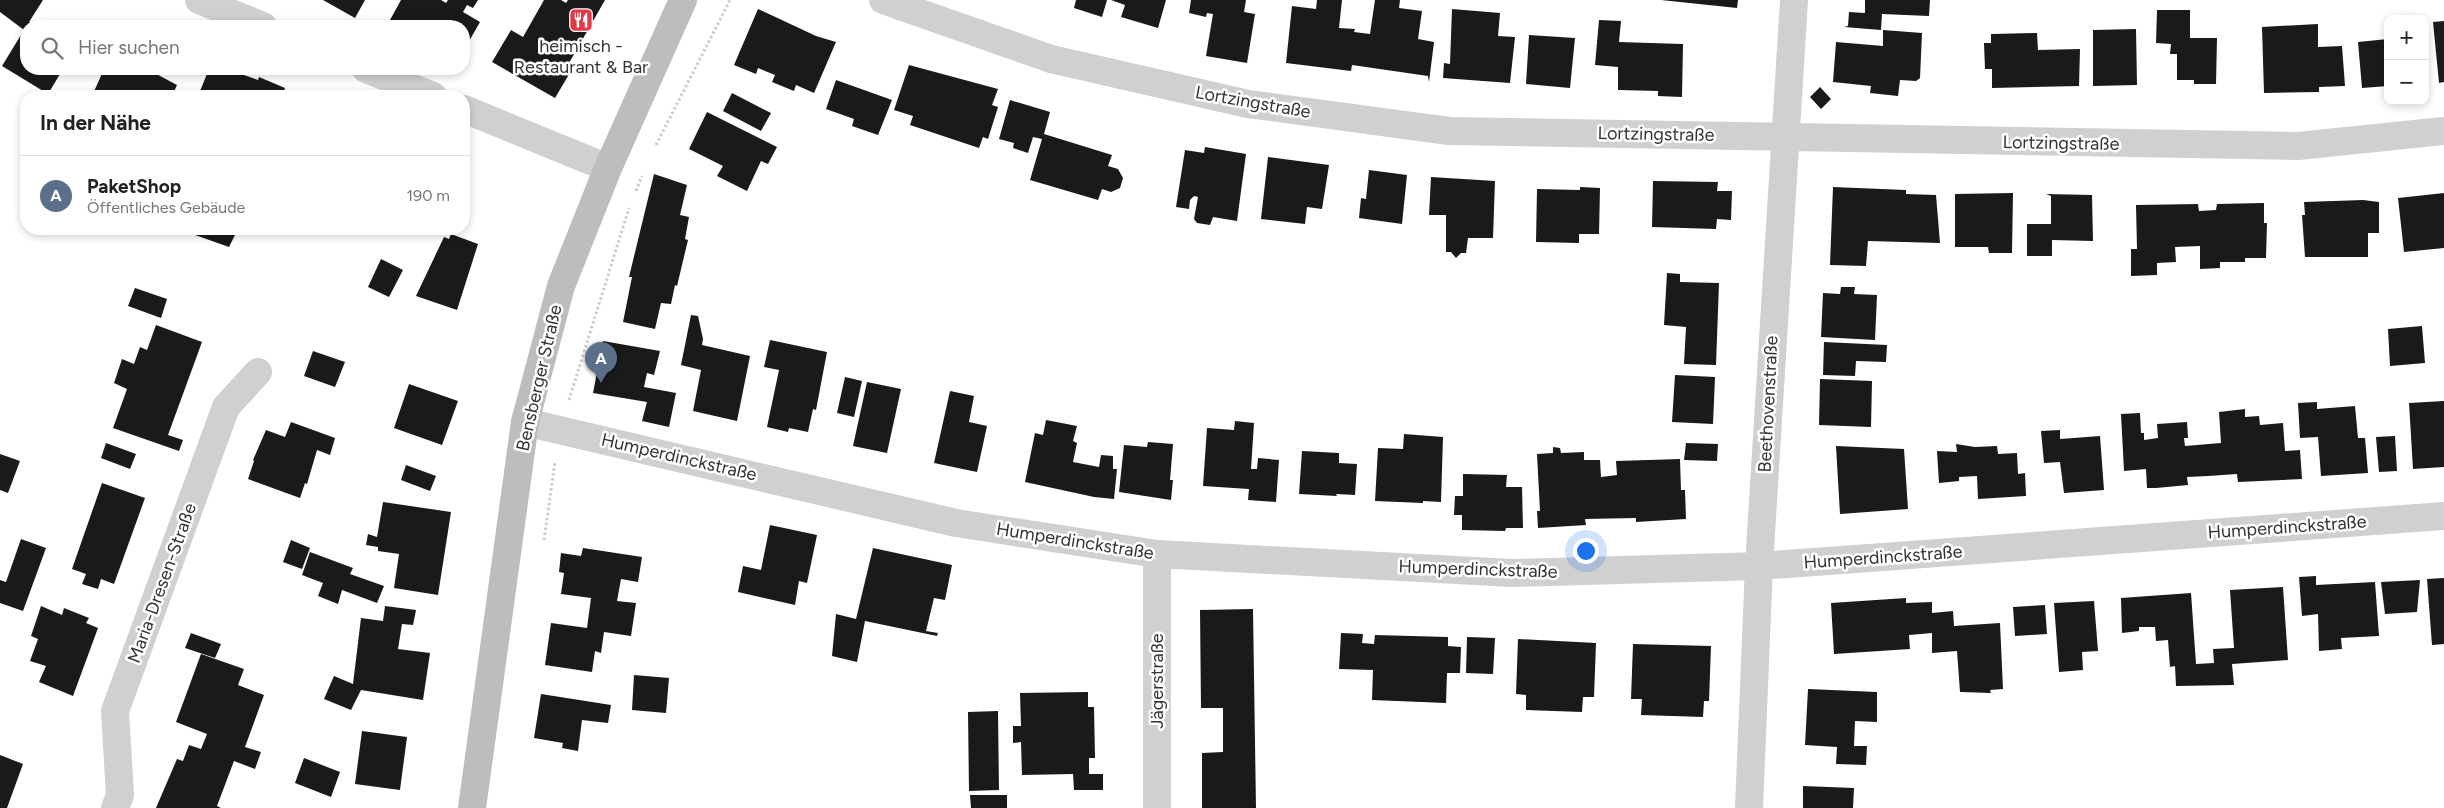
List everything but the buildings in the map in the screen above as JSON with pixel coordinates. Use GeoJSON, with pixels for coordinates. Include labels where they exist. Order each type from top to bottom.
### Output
{"type":"FeatureCollection","features":[{"type":"Feature","properties":{"kind":"main road","name":"Bensberger Straße"},"geometry":{"type":"LineString","coordinates":[[472,808],[525,422],[561,286],[608,168],[683,0]]}},
{"type":"Feature","properties":{"kind":"street"},"geometry":{"type":"LineString","coordinates":[[199,0],[248,20]]}},
{"type":"Feature","properties":{"kind":"street","name":"Lortzingstraße"},"geometry":{"type":"LineString","coordinates":[[883,0],[1050,59],[1248,104],[1449,131],[2298,146],[2444,131]]}},
{"type":"Feature","properties":{"kind":"street","name":"Beethovenstraße"},"geometry":{"type":"LineString","coordinates":[[1749,808],[1758,566],[1794,0]]}},
{"type":"Feature","properties":{"kind":"street"},"geometry":{"type":"LineString","coordinates":[[381,75],[418,90]]}},
{"type":"Feature","properties":{"kind":"street"},"geometry":{"type":"LineString","coordinates":[[470,111],[608,168]]}},
{"type":"Feature","properties":{"kind":"street","name":"Maria-Dresen-Straße"},"geometry":{"type":"LineString","coordinates":[[115,808],[120,795],[115,710],[226,407],[258,372]]}},
{"type":"Feature","properties":{"kind":"street","name":"Humperdinckstraße"},"geometry":{"type":"LineString","coordinates":[[525,422],[956,523],[1157,554],[1512,573],[1758,566],[2444,516]]}},
{"type":"Feature","properties":{"kind":"street","name":"Jägerstraße"},"geometry":{"type":"LineString","coordinates":[[1157,554],[1157,808]]}},
{"type":"Feature","properties":{"kind":"path"},"geometry":{"type":"LineString","coordinates":[[656,146],[730,0]]}},
{"type":"Feature","properties":{"kind":"path"},"geometry":{"type":"LineString","coordinates":[[543,546],[560,429],[629,208],[644,172]]}},
{"type":"Feature","properties":{"kind":"place","name":"heimisch - Restaurant & Bar"},"geometry":{"type":"Point","coordinates":[581,20]}},
{"type":"Feature","properties":{"kind":"place","name":"PaketShop"},"geometry":{"type":"Point","coordinates":[601,383]}}]}
